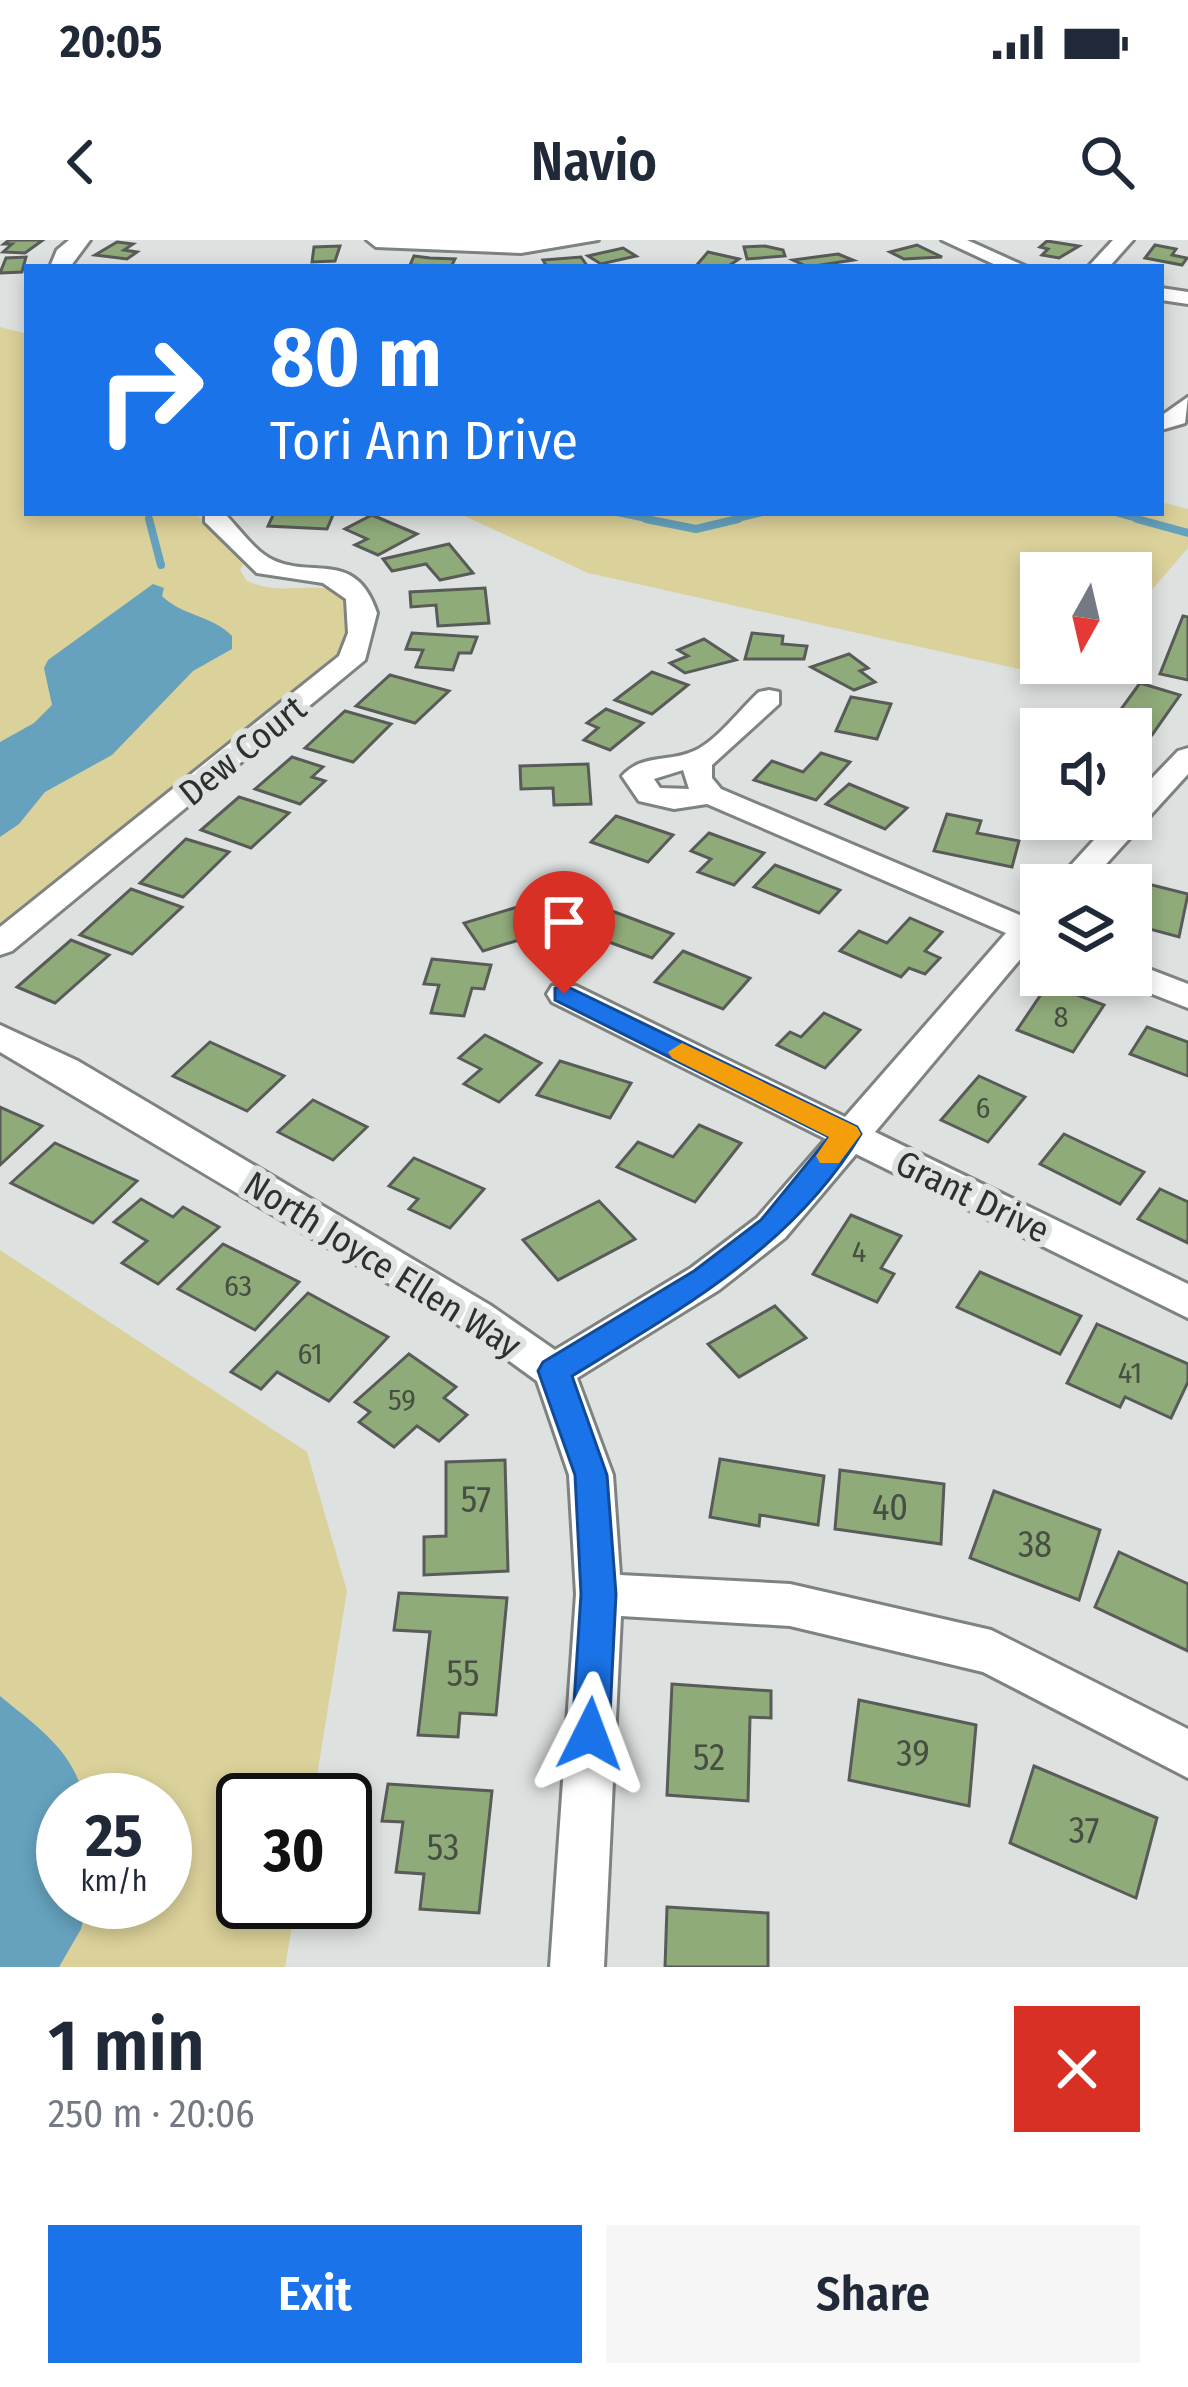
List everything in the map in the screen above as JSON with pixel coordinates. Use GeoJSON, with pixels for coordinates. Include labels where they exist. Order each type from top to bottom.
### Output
{"type":"FeatureCollection","features":[{"type":"Feature","properties":{"kind":"street"},"geometry":{"type":"LineString","coordinates":[[61,264],[64,254],[81,240]]}},
{"type":"Feature","properties":{"kind":"street"},"geometry":{"type":"LineString","coordinates":[[375,247],[521,247],[589,240]]}},
{"type":"Feature","properties":{"kind":"street"},"geometry":{"type":"LineString","coordinates":[[951,240],[1010,264]]}},
{"type":"Feature","properties":{"kind":"street"},"geometry":{"type":"LineString","coordinates":[[1101,264],[1124,240]]}},
{"type":"Feature","properties":{"kind":"street"},"geometry":{"type":"LineString","coordinates":[[1164,422],[1177,418],[1187,396]]}},
{"type":"Feature","properties":{"kind":"street","name":"Dew Court"},"geometry":{"type":"LineString","coordinates":[[0,944],[351,660],[363,636],[363,606],[350,583],[318,570],[266,568],[214,517]]}},
{"type":"Feature","properties":{"kind":"street"},"geometry":{"type":"LineString","coordinates":[[710,795],[698,779],[702,760],[769,698]]}},
{"type":"Feature","properties":{"kind":"street"},"geometry":{"type":"LineString","coordinates":[[702,760],[662,764],[637,776],[650,795],[674,800],[710,795],[1020,921]]}},
{"type":"Feature","properties":{"kind":"street"},"geometry":{"type":"LineString","coordinates":[[1090,864],[1183,770]]}},
{"type":"Feature","properties":{"kind":"street"},"geometry":{"type":"LineString","coordinates":[[554,1371],[705,1280],[771,1228],[848,1134],[1020,945]]}},
{"type":"Feature","properties":{"kind":"street"},"geometry":{"type":"LineString","coordinates":[[1152,982],[1188,997]]}},
{"type":"Feature","properties":{"kind":"street","name":"Grant Drive"},"geometry":{"type":"LineString","coordinates":[[564,994],[1188,1302]]}},
{"type":"Feature","properties":{"kind":"street","name":"North Joyce Ellen Way"},"geometry":{"type":"LineString","coordinates":[[0,1037],[66,1070],[476,1316],[554,1371],[591,1475],[598,1594],[577,1967]]}},
{"type":"Feature","properties":{"kind":"street"},"geometry":{"type":"LineString","coordinates":[[598,1594],[790,1605],[991,1652],[1188,1754]]}},
{"type":"Feature","properties":{"kind":"shaded area"},"geometry":{"type":"Polygon","coordinates":[[[0,327],[24,333],[24,516],[198,516],[246,560],[240,570],[246,580],[270,588],[342,592],[350,622],[342,651],[329,669],[0,927],[0,327]]]}},
{"type":"Feature","properties":{"kind":"shaded area"},"geometry":{"type":"Polygon","coordinates":[[[1164,503],[1188,509],[1188,548],[1152,590],[1152,552],[1020,552],[1020,669],[588,573],[464,516],[1164,516],[1164,503]]]}},
{"type":"Feature","properties":{"kind":"shaded area"},"geometry":{"type":"Polygon","coordinates":[[[0,1250],[307,1452],[347,1591],[317,1773],[216,1773],[216,1929],[291,1929],[285,1967],[0,1967],[0,1250]]]}},
{"type":"Feature","properties":{"kind":"water"},"geometry":{"type":"Polygon","coordinates":[[[153,584],[164,588],[162,596],[170,603],[224,629],[232,636],[232,649],[193,671],[112,755],[45,792],[19,824],[0,837],[0,742],[34,723],[52,705],[44,668],[48,660],[153,584]]]}},
{"type":"Feature","properties":{"kind":"water"},"geometry":{"type":"Polygon","coordinates":[[[0,1696],[40,1729],[75,1773],[36,1773],[36,1929],[81,1929],[59,1967],[0,1967],[0,1696]]]}},
{"type":"Feature","properties":{"kind":"building"},"geometry":{"type":"Polygon","coordinates":[[[43,240],[25,253],[3,252],[12,244],[4,244],[43,240]]]}},
{"type":"Feature","properties":{"kind":"building"},"geometry":{"type":"Polygon","coordinates":[[[1047,241],[1079,246],[1059,258],[1042,255],[1048,249],[1040,247],[1047,241]]]}},
{"type":"Feature","properties":{"kind":"building"},"geometry":{"type":"Polygon","coordinates":[[[117,242],[133,244],[124,250],[137,252],[127,259],[95,255],[117,242]]]}},
{"type":"Feature","properties":{"kind":"building"},"geometry":{"type":"Polygon","coordinates":[[[917,245],[942,257],[904,259],[890,252],[917,245]]]}},
{"type":"Feature","properties":{"kind":"building"},"geometry":{"type":"Polygon","coordinates":[[[1155,245],[1176,249],[1172,255],[1187,258],[1182,265],[1145,258],[1155,245]]]}},
{"type":"Feature","properties":{"kind":"building"},"geometry":{"type":"Polygon","coordinates":[[[340,246],[335,261],[312,262],[314,247],[340,246]]]}},
{"type":"Feature","properties":{"kind":"building"},"geometry":{"type":"Polygon","coordinates":[[[744,247],[783,250],[785,256],[747,259],[744,247]]]}},
{"type":"Feature","properties":{"kind":"building"},"geometry":{"type":"Polygon","coordinates":[[[623,248],[636,256],[601,264],[588,256],[623,248]]]}},
{"type":"Feature","properties":{"kind":"building"},"geometry":{"type":"Polygon","coordinates":[[[708,252],[739,259],[732,264],[698,264],[708,252]]]}},
{"type":"Feature","properties":{"kind":"building"},"geometry":{"type":"Polygon","coordinates":[[[838,254],[853,260],[802,264],[793,260],[838,254]]]}},
{"type":"Feature","properties":{"kind":"building"},"geometry":{"type":"Polygon","coordinates":[[[414,256],[455,259],[452,264],[410,264],[414,256]]]}},
{"type":"Feature","properties":{"kind":"building"},"geometry":{"type":"Polygon","coordinates":[[[26,257],[22,272],[0,273],[6,258],[26,257]]]}},
{"type":"Feature","properties":{"kind":"building"},"geometry":{"type":"Polygon","coordinates":[[[581,257],[586,264],[545,264],[543,260],[581,257]]]}},
{"type":"Feature","properties":{"kind":"building"},"geometry":{"type":"Polygon","coordinates":[[[273,516],[333,516],[327,529],[268,526],[273,516]]]}},
{"type":"Feature","properties":{"kind":"building"},"geometry":{"type":"Polygon","coordinates":[[[374,516],[417,534],[378,555],[355,545],[367,539],[345,529],[374,516]]]}},
{"type":"Feature","properties":{"kind":"building"},"geometry":{"type":"Polygon","coordinates":[[[449,544],[473,573],[440,580],[426,564],[392,571],[383,559],[449,544]]]}},
{"type":"Feature","properties":{"kind":"building"},"geometry":{"type":"Polygon","coordinates":[[[485,588],[489,623],[438,626],[436,605],[411,607],[410,592],[485,588]]]}},
{"type":"Feature","properties":{"kind":"building"},"geometry":{"type":"Polygon","coordinates":[[[1183,616],[1188,617],[1188,680],[1160,674],[1183,616]]]}},
{"type":"Feature","properties":{"kind":"building"},"geometry":{"type":"Polygon","coordinates":[[[412,633],[477,637],[471,653],[459,653],[453,670],[416,667],[423,650],[406,649],[412,633]]]}},
{"type":"Feature","properties":{"kind":"building"},"geometry":{"type":"Polygon","coordinates":[[[752,633],[783,636],[782,644],[807,646],[804,659],[745,659],[752,633]]]}},
{"type":"Feature","properties":{"kind":"building"},"geometry":{"type":"Polygon","coordinates":[[[704,639],[736,660],[685,673],[670,663],[688,656],[678,650],[704,639]]]}},
{"type":"Feature","properties":{"kind":"building"},"geometry":{"type":"Polygon","coordinates":[[[849,654],[868,668],[860,671],[875,682],[854,690],[811,667],[849,654]]]}},
{"type":"Feature","properties":{"kind":"building"},"geometry":{"type":"Polygon","coordinates":[[[652,672],[688,685],[652,714],[615,700],[652,672]]]}},
{"type":"Feature","properties":{"kind":"building"},"geometry":{"type":"Polygon","coordinates":[[[390,675],[449,691],[415,723],[356,706],[390,675]]]}},
{"type":"Feature","properties":{"kind":"building"},"geometry":{"type":"Polygon","coordinates":[[[1139,684],[1180,695],[1152,735],[1152,708],[1122,708],[1139,684]]]}},
{"type":"Feature","properties":{"kind":"building"},"geometry":{"type":"Polygon","coordinates":[[[851,697],[891,704],[877,739],[836,731],[851,697]]]}},
{"type":"Feature","properties":{"kind":"building"},"geometry":{"type":"Polygon","coordinates":[[[606,709],[643,723],[610,750],[584,740],[598,728],[587,723],[606,709]]]}},
{"type":"Feature","properties":{"kind":"building"},"geometry":{"type":"Polygon","coordinates":[[[345,711],[391,724],[353,762],[305,748],[345,711]]]}},
{"type":"Feature","properties":{"kind":"building"},"geometry":{"type":"Polygon","coordinates":[[[821,753],[850,762],[816,800],[754,780],[772,761],[803,772],[821,753]]]}},
{"type":"Feature","properties":{"kind":"building"},"geometry":{"type":"Polygon","coordinates":[[[292,757],[323,767],[312,777],[325,781],[300,804],[255,789],[292,757]]]}},
{"type":"Feature","properties":{"kind":"building"},"geometry":{"type":"Polygon","coordinates":[[[588,764],[591,804],[554,805],[553,788],[521,789],[520,766],[588,764]]]}},
{"type":"Feature","properties":{"kind":"building"},"geometry":{"type":"Polygon","coordinates":[[[849,784],[907,808],[885,829],[826,804],[849,784]]]}},
{"type":"Feature","properties":{"kind":"building"},"geometry":{"type":"Polygon","coordinates":[[[239,797],[289,813],[251,848],[201,830],[239,797]]]}},
{"type":"Feature","properties":{"kind":"building"},"geometry":{"type":"Polygon","coordinates":[[[947,814],[981,821],[977,833],[1019,841],[1012,867],[934,851],[947,814]]]}},
{"type":"Feature","properties":{"kind":"building"},"geometry":{"type":"Polygon","coordinates":[[[616,816],[673,835],[648,862],[591,842],[616,816]]]}},
{"type":"Feature","properties":{"kind":"building"},"geometry":{"type":"Polygon","coordinates":[[[709,833],[764,853],[734,885],[698,872],[711,859],[691,851],[709,833]]]}},
{"type":"Feature","properties":{"kind":"building"},"geometry":{"type":"Polygon","coordinates":[[[186,839],[229,852],[183,897],[140,883],[186,839]]]}},
{"type":"Feature","properties":{"kind":"building"},"geometry":{"type":"Polygon","coordinates":[[[775,865],[840,890],[819,913],[754,887],[775,865]]]}},
{"type":"Feature","properties":{"kind":"building"},"geometry":{"type":"Polygon","coordinates":[[[1152,885],[1188,894],[1179,937],[1152,930],[1152,885]]]}},
{"type":"Feature","properties":{"kind":"building"},"geometry":{"type":"Polygon","coordinates":[[[131,889],[182,907],[132,954],[80,935],[131,889]]]}},
{"type":"Feature","properties":{"kind":"building"},"geometry":{"type":"Polygon","coordinates":[[[541,900],[561,927],[483,951],[464,923],[541,900]]]}},
{"type":"Feature","properties":{"kind":"building"},"geometry":{"type":"Polygon","coordinates":[[[604,908],[673,934],[652,958],[582,932],[604,908]]]}},
{"type":"Feature","properties":{"kind":"building"},"geometry":{"type":"Polygon","coordinates":[[[910,918],[942,932],[925,951],[940,958],[925,974],[909,968],[901,977],[840,951],[859,931],[887,943],[910,918]]]}},
{"type":"Feature","properties":{"kind":"building"},"geometry":{"type":"Polygon","coordinates":[[[71,940],[109,955],[55,1003],[17,987],[71,940]]]}},
{"type":"Feature","properties":{"kind":"building"},"geometry":{"type":"Polygon","coordinates":[[[683,951],[750,978],[723,1009],[655,982],[683,951]]]}},
{"type":"Feature","properties":{"kind":"building"},"geometry":{"type":"Polygon","coordinates":[[[432,959],[491,965],[484,989],[472,988],[464,1016],[431,1013],[439,985],[424,984],[432,959]]]}},
{"type":"Feature","properties":{"kind":"building"},"geometry":{"type":"Polygon","coordinates":[[[1040,996],[1080,996],[1104,1005],[1073,1052],[1017,1030],[1040,996]]]}},
{"type":"Feature","properties":{"kind":"building"},"geometry":{"type":"Polygon","coordinates":[[[824,1013],[860,1030],[825,1068],[777,1045],[790,1032],[801,1037],[824,1013]]]}},
{"type":"Feature","properties":{"kind":"building"},"geometry":{"type":"Polygon","coordinates":[[[1147,1027],[1188,1042],[1188,1076],[1130,1054],[1147,1027]]]}},
{"type":"Feature","properties":{"kind":"building"},"geometry":{"type":"Polygon","coordinates":[[[485,1035],[541,1063],[499,1102],[464,1084],[481,1069],[459,1058],[485,1035]]]}},
{"type":"Feature","properties":{"kind":"building"},"geometry":{"type":"Polygon","coordinates":[[[210,1042],[284,1076],[247,1111],[173,1076],[210,1042]]]}},
{"type":"Feature","properties":{"kind":"building"},"geometry":{"type":"Polygon","coordinates":[[[560,1061],[631,1083],[610,1118],[537,1095],[560,1061]]]}},
{"type":"Feature","properties":{"kind":"building"},"geometry":{"type":"Polygon","coordinates":[[[979,1076],[1025,1097],[988,1142],[941,1120],[979,1076]]]}},
{"type":"Feature","properties":{"kind":"building"},"geometry":{"type":"Polygon","coordinates":[[[313,1100],[367,1127],[333,1160],[278,1132],[313,1100]]]}},
{"type":"Feature","properties":{"kind":"building"},"geometry":{"type":"Polygon","coordinates":[[[0,1107],[42,1126],[0,1165],[0,1107]]]}},
{"type":"Feature","properties":{"kind":"building"},"geometry":{"type":"Polygon","coordinates":[[[699,1125],[741,1143],[695,1202],[617,1167],[638,1142],[673,1157],[699,1125]]]}},
{"type":"Feature","properties":{"kind":"building"},"geometry":{"type":"Polygon","coordinates":[[[1064,1134],[1144,1172],[1120,1204],[1040,1164],[1064,1134]]]}},
{"type":"Feature","properties":{"kind":"building"},"geometry":{"type":"Polygon","coordinates":[[[55,1143],[137,1181],[93,1223],[11,1183],[55,1143]]]}},
{"type":"Feature","properties":{"kind":"building"},"geometry":{"type":"Polygon","coordinates":[[[414,1158],[484,1189],[450,1228],[409,1209],[418,1199],[389,1186],[414,1158]]]}},
{"type":"Feature","properties":{"kind":"building"},"geometry":{"type":"Polygon","coordinates":[[[1160,1189],[1188,1202],[1188,1243],[1138,1219],[1160,1189]]]}},
{"type":"Feature","properties":{"kind":"building"},"geometry":{"type":"Polygon","coordinates":[[[141,1199],[173,1217],[183,1207],[219,1227],[158,1284],[122,1263],[147,1241],[114,1222],[141,1199]]]}},
{"type":"Feature","properties":{"kind":"building"},"geometry":{"type":"Polygon","coordinates":[[[599,1201],[635,1239],[558,1280],[523,1240],[599,1201]]]}},
{"type":"Feature","properties":{"kind":"building"},"geometry":{"type":"Polygon","coordinates":[[[851,1215],[901,1236],[881,1268],[894,1274],[877,1302],[813,1274],[851,1215]]]}},
{"type":"Feature","properties":{"kind":"building"},"geometry":{"type":"Polygon","coordinates":[[[223,1244],[299,1282],[255,1330],[178,1289],[223,1244]]]}},
{"type":"Feature","properties":{"kind":"building"},"geometry":{"type":"Polygon","coordinates":[[[980,1272],[1081,1316],[1060,1354],[957,1307],[980,1272]]]}},
{"type":"Feature","properties":{"kind":"building"},"geometry":{"type":"Polygon","coordinates":[[[308,1293],[388,1337],[329,1401],[277,1372],[261,1389],[231,1372],[308,1293]]]}},
{"type":"Feature","properties":{"kind":"building"},"geometry":{"type":"Polygon","coordinates":[[[775,1306],[806,1338],[739,1377],[708,1344],[775,1306]]]}},
{"type":"Feature","properties":{"kind":"building"},"geometry":{"type":"Polygon","coordinates":[[[1097,1324],[1188,1364],[1188,1382],[1171,1418],[1125,1397],[1120,1407],[1067,1383],[1097,1324]]]}},
{"type":"Feature","properties":{"kind":"building"},"geometry":{"type":"Polygon","coordinates":[[[409,1354],[456,1387],[444,1398],[467,1415],[439,1441],[417,1426],[394,1447],[359,1422],[370,1412],[355,1402],[409,1354]]]}},
{"type":"Feature","properties":{"kind":"building"},"geometry":{"type":"Polygon","coordinates":[[[720,1459],[824,1476],[818,1525],[760,1515],[759,1526],[710,1517],[720,1459]]]}},
{"type":"Feature","properties":{"kind":"building"},"geometry":{"type":"Polygon","coordinates":[[[505,1460],[508,1571],[424,1575],[424,1537],[446,1536],[446,1462],[505,1460]]]}},
{"type":"Feature","properties":{"kind":"building"},"geometry":{"type":"Polygon","coordinates":[[[840,1470],[944,1484],[941,1544],[835,1529],[840,1470]]]}},
{"type":"Feature","properties":{"kind":"building"},"geometry":{"type":"Polygon","coordinates":[[[994,1491],[1100,1530],[1079,1600],[970,1558],[994,1491]]]}},
{"type":"Feature","properties":{"kind":"building"},"geometry":{"type":"Polygon","coordinates":[[[1119,1552],[1188,1584],[1188,1651],[1095,1607],[1119,1552]]]}},
{"type":"Feature","properties":{"kind":"building"},"geometry":{"type":"Polygon","coordinates":[[[399,1593],[507,1598],[496,1715],[460,1713],[458,1737],[418,1735],[430,1632],[394,1630],[399,1593]]]}},
{"type":"Feature","properties":{"kind":"building"},"geometry":{"type":"Polygon","coordinates":[[[672,1684],[771,1691],[771,1718],[750,1717],[748,1801],[667,1795],[672,1684]]]}},
{"type":"Feature","properties":{"kind":"building"},"geometry":{"type":"Polygon","coordinates":[[[859,1700],[976,1725],[969,1806],[849,1780],[859,1700]]]}},
{"type":"Feature","properties":{"kind":"building"},"geometry":{"type":"Polygon","coordinates":[[[1034,1766],[1157,1818],[1136,1898],[1010,1843],[1034,1766]]]}},
{"type":"Feature","properties":{"kind":"building"},"geometry":{"type":"Polygon","coordinates":[[[388,1784],[492,1791],[479,1913],[420,1909],[424,1874],[396,1872],[403,1822],[382,1821],[388,1784]]]}},
{"type":"Feature","properties":{"kind":"building"},"geometry":{"type":"Polygon","coordinates":[[[667,1907],[768,1913],[768,1967],[665,1967],[667,1907]]]}},
{"type":"Feature","properties":{"kind":"waterway"},"geometry":{"type":"LineString","coordinates":[[149,516],[150,522]]}},
{"type":"Feature","properties":{"kind":"waterway"},"geometry":{"type":"LineString","coordinates":[[632,516],[661,522]]}},
{"type":"Feature","properties":{"kind":"waterway"},"geometry":{"type":"LineString","coordinates":[[725,522],[750,516]]}},
{"type":"Feature","properties":{"kind":"waterway"},"geometry":{"type":"LineString","coordinates":[[1127,516],[1148,522]]}},
{"type":"Feature","properties":{"kind":"waterway"},"geometry":{"type":"LineString","coordinates":[[149,519],[161,565]]}},
{"type":"Feature","properties":{"kind":"waterway"},"geometry":{"type":"LineString","coordinates":[[646,519],[661,522]]}},
{"type":"Feature","properties":{"kind":"waterway"},"geometry":{"type":"LineString","coordinates":[[661,522],[696,529],[738,519]]}},
{"type":"Feature","properties":{"kind":"waterway"},"geometry":{"type":"LineString","coordinates":[[1137,519],[1188,533]]}},
{"type":"Feature","properties":{"kind":"slow traffic"},"geometry":{"type":"LineString","coordinates":[[682,1052],[848,1134],[830,1156]]}},
{"type":"Feature","properties":{"kind":"route"},"geometry":{"type":"LineString","coordinates":[[564,994],[848,1134],[771,1228],[705,1280],[554,1371],[591,1475],[598,1594],[590,1734]]}}]}
